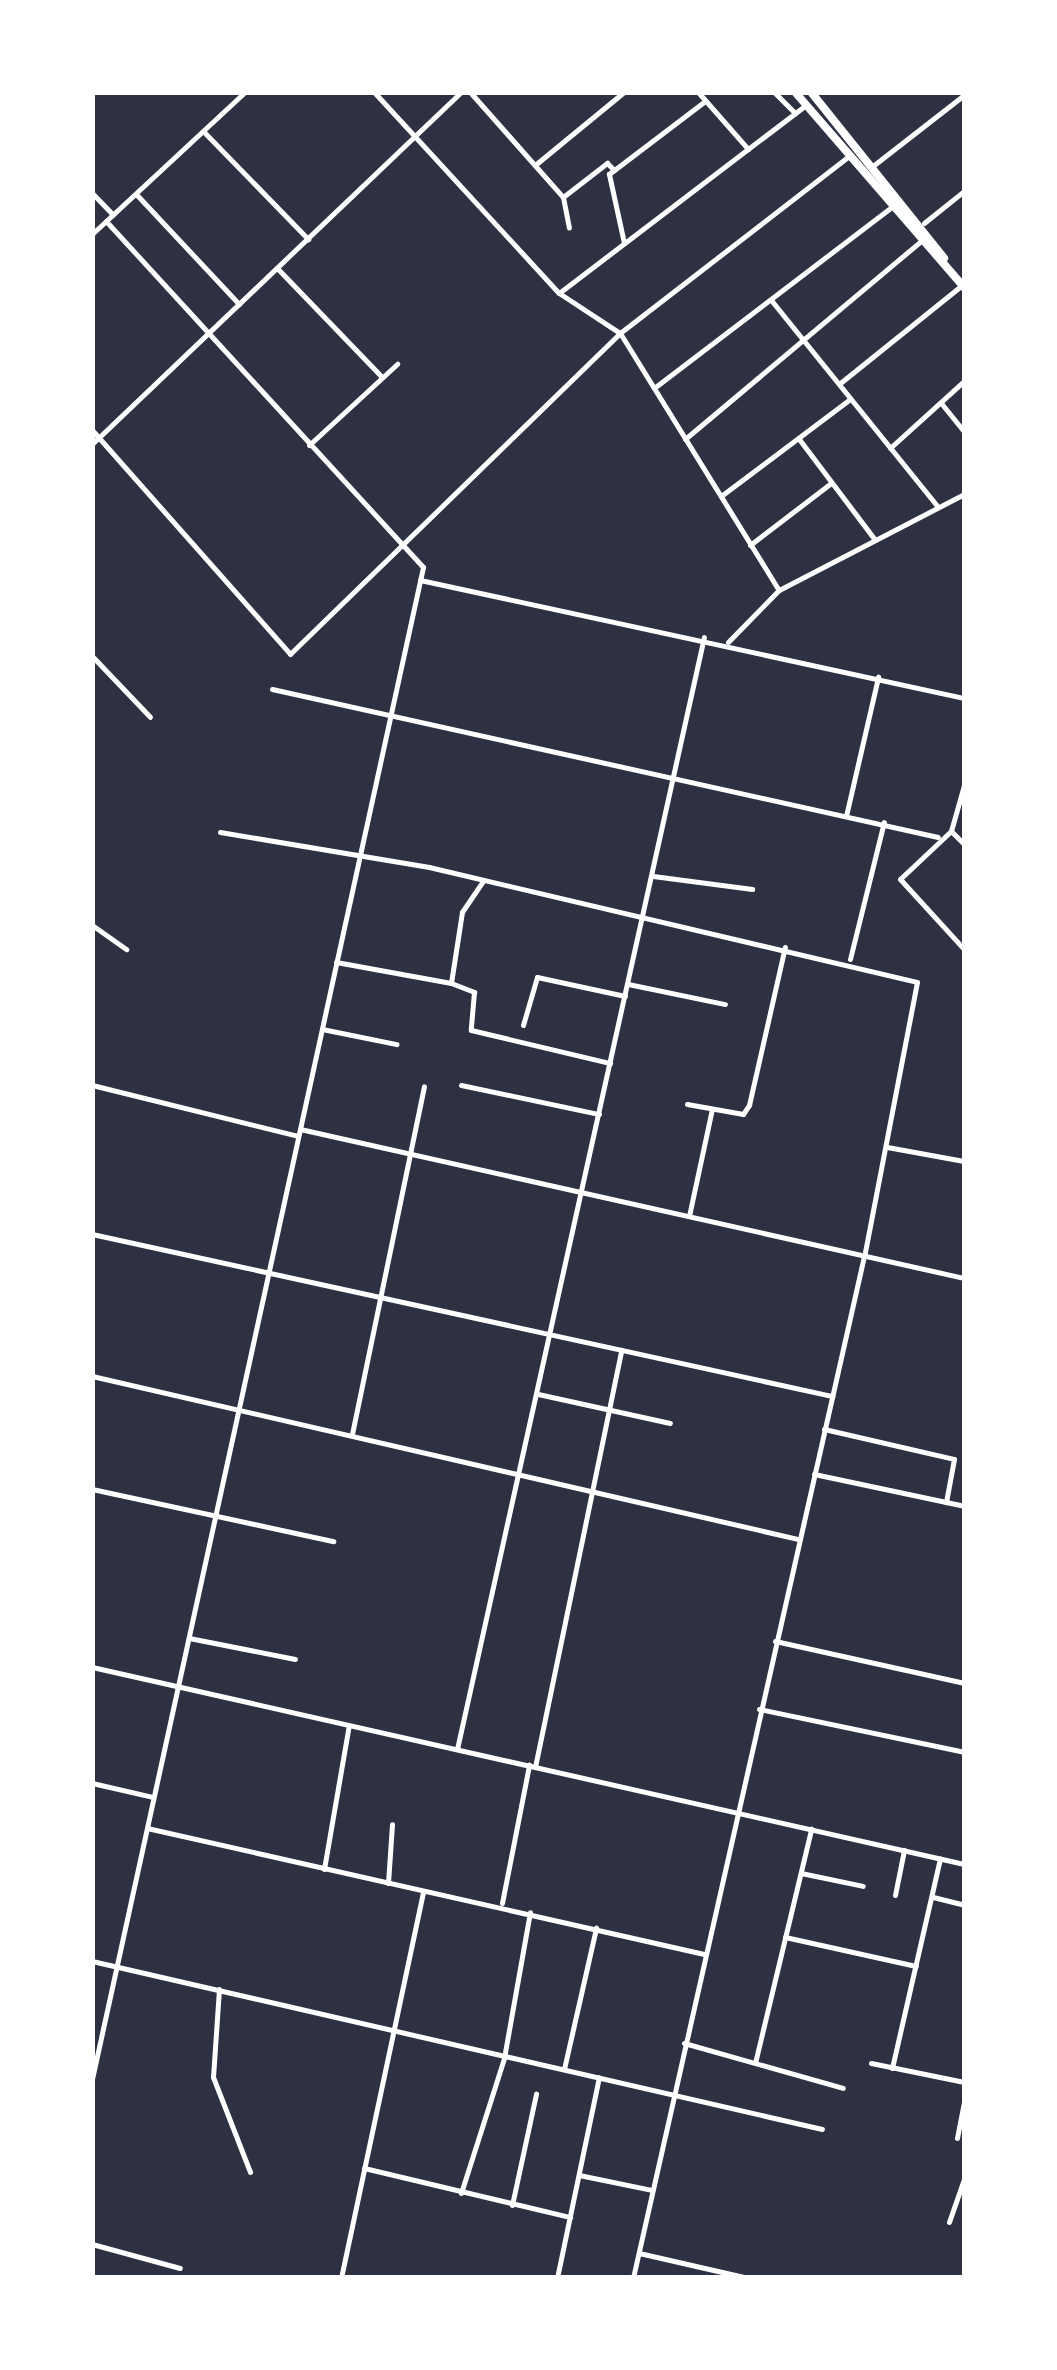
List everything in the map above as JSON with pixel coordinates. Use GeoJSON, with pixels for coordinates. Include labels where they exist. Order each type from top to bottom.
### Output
{"type":"FeatureCollection","features":[{"type":"Feature","properties":{"kind":"main road"},"geometry":{"type":"LineString","coordinates":[[795,92],[964,286]]}},
{"type":"Feature","properties":{"kind":"main road"},"geometry":{"type":"LineString","coordinates":[[811,92],[924,223],[948,267]]}},
{"type":"Feature","properties":{"kind":"street"},"geometry":{"type":"LineString","coordinates":[[92,234],[245,92]]}},
{"type":"Feature","properties":{"kind":"street"},"geometry":{"type":"LineString","coordinates":[[374,92],[559,293],[620,332],[778,590]]}},
{"type":"Feature","properties":{"kind":"street"},"geometry":{"type":"LineString","coordinates":[[92,444],[461,92]]}},
{"type":"Feature","properties":{"kind":"street"},"geometry":{"type":"LineString","coordinates":[[470,92],[563,197],[570,228]]}},
{"type":"Feature","properties":{"kind":"street"},"geometry":{"type":"LineString","coordinates":[[535,165],[624,92]]}},
{"type":"Feature","properties":{"kind":"street"},"geometry":{"type":"LineString","coordinates":[[698,92],[748,150]]}},
{"type":"Feature","properties":{"kind":"street"},"geometry":{"type":"LineString","coordinates":[[774,92],[796,113]]}},
{"type":"Feature","properties":{"kind":"street"},"geometry":{"type":"LineString","coordinates":[[874,165],[964,95]]}},
{"type":"Feature","properties":{"kind":"street"},"geometry":{"type":"LineString","coordinates":[[614,170],[705,100]]}},
{"type":"Feature","properties":{"kind":"street"},"geometry":{"type":"LineString","coordinates":[[559,293],[806,105]]}},
{"type":"Feature","properties":{"kind":"street"},"geometry":{"type":"LineString","coordinates":[[203,131],[308,239]]}},
{"type":"Feature","properties":{"kind":"street"},"geometry":{"type":"LineString","coordinates":[[92,430],[290,654],[620,332],[850,155]]}},
{"type":"Feature","properties":{"kind":"street"},"geometry":{"type":"LineString","coordinates":[[563,197],[607,163],[614,170],[624,244]]}},
{"type":"Feature","properties":{"kind":"street"},"geometry":{"type":"LineString","coordinates":[[924,223],[964,191]]}},
{"type":"Feature","properties":{"kind":"street"},"geometry":{"type":"LineString","coordinates":[[92,192],[113,215]]}},
{"type":"Feature","properties":{"kind":"street"},"geometry":{"type":"LineString","coordinates":[[136,194],[239,304]]}},
{"type":"Feature","properties":{"kind":"street"},"geometry":{"type":"LineString","coordinates":[[654,388],[894,206]]}},
{"type":"Feature","properties":{"kind":"street"},"geometry":{"type":"LineString","coordinates":[[93,2074],[423,567],[206,336],[106,221]]}},
{"type":"Feature","properties":{"kind":"street"},"geometry":{"type":"LineString","coordinates":[[685,439],[923,238]]}},
{"type":"Feature","properties":{"kind":"street"},"geometry":{"type":"LineString","coordinates":[[277,268],[382,377]]}},
{"type":"Feature","properties":{"kind":"street"},"geometry":{"type":"LineString","coordinates":[[838,384],[964,286]]}},
{"type":"Feature","properties":{"kind":"street"},"geometry":{"type":"LineString","coordinates":[[771,300],[938,507]]}},
{"type":"Feature","properties":{"kind":"street"},"geometry":{"type":"LineString","coordinates":[[309,446],[397,364]]}},
{"type":"Feature","properties":{"kind":"street"},"geometry":{"type":"LineString","coordinates":[[890,448],[964,381]]}},
{"type":"Feature","properties":{"kind":"street"},"geometry":{"type":"LineString","coordinates":[[720,496],[850,398]]}},
{"type":"Feature","properties":{"kind":"street"},"geometry":{"type":"LineString","coordinates":[[941,402],[964,431]]}},
{"type":"Feature","properties":{"kind":"street"},"geometry":{"type":"LineString","coordinates":[[799,440],[875,540]]}},
{"type":"Feature","properties":{"kind":"street"},"geometry":{"type":"LineString","coordinates":[[750,545],[832,482]]}},
{"type":"Feature","properties":{"kind":"street"},"geometry":{"type":"LineString","coordinates":[[728,642],[778,590],[964,494]]}},
{"type":"Feature","properties":{"kind":"street"},"geometry":{"type":"LineString","coordinates":[[420,580],[728,642],[964,698]]}},
{"type":"Feature","properties":{"kind":"street"},"geometry":{"type":"LineString","coordinates":[[457,1749],[704,637]]}},
{"type":"Feature","properties":{"kind":"street"},"geometry":{"type":"LineString","coordinates":[[94,661],[150,717]]}},
{"type":"Feature","properties":{"kind":"street"},"geometry":{"type":"LineString","coordinates":[[846,816],[878,678]]}},
{"type":"Feature","properties":{"kind":"street"},"geometry":{"type":"LineString","coordinates":[[272,689],[938,836]]}},
{"type":"Feature","properties":{"kind":"street"},"geometry":{"type":"LineString","coordinates":[[951,831],[964,785]]}},
{"type":"Feature","properties":{"kind":"street"},"geometry":{"type":"LineString","coordinates":[[850,960],[884,822]]}},
{"type":"Feature","properties":{"kind":"street"},"geometry":{"type":"LineString","coordinates":[[951,831],[938,836],[900,879],[964,948]]}},
{"type":"Feature","properties":{"kind":"street"},"geometry":{"type":"LineString","coordinates":[[951,831],[964,844]]}},
{"type":"Feature","properties":{"kind":"street"},"geometry":{"type":"LineString","coordinates":[[220,832],[360,854],[484,880],[850,960],[917,982],[864,1256],[735,1812],[633,2278]]}},
{"type":"Feature","properties":{"kind":"street"},"geometry":{"type":"LineString","coordinates":[[653,876],[752,890]]}},
{"type":"Feature","properties":{"kind":"street"},"geometry":{"type":"LineString","coordinates":[[450,983],[462,912],[484,880]]}},
{"type":"Feature","properties":{"kind":"street"},"geometry":{"type":"LineString","coordinates":[[92,925],[126,949]]}},
{"type":"Feature","properties":{"kind":"street"},"geometry":{"type":"LineString","coordinates":[[687,1104],[742,1114],[750,1105],[786,947]]}},
{"type":"Feature","properties":{"kind":"street"},"geometry":{"type":"LineString","coordinates":[[336,962],[473,990],[471,1030],[610,1063]]}},
{"type":"Feature","properties":{"kind":"street"},"geometry":{"type":"LineString","coordinates":[[523,1025],[538,977],[625,996]]}},
{"type":"Feature","properties":{"kind":"street"},"geometry":{"type":"LineString","coordinates":[[628,984],[725,1004]]}},
{"type":"Feature","properties":{"kind":"street"},"geometry":{"type":"LineString","coordinates":[[322,1028],[396,1044]]}},
{"type":"Feature","properties":{"kind":"street"},"geometry":{"type":"LineString","coordinates":[[92,1085],[964,1278]]}},
{"type":"Feature","properties":{"kind":"street"},"geometry":{"type":"LineString","coordinates":[[461,1085],[599,1114]]}},
{"type":"Feature","properties":{"kind":"street"},"geometry":{"type":"LineString","coordinates":[[352,1434],[405,1156],[424,1086]]}},
{"type":"Feature","properties":{"kind":"street"},"geometry":{"type":"LineString","coordinates":[[688,1216],[712,1109]]}},
{"type":"Feature","properties":{"kind":"street"},"geometry":{"type":"LineString","coordinates":[[887,1147],[964,1161]]}},
{"type":"Feature","properties":{"kind":"street"},"geometry":{"type":"LineString","coordinates":[[92,1234],[832,1396]]}},
{"type":"Feature","properties":{"kind":"street"},"geometry":{"type":"LineString","coordinates":[[502,1903],[621,1350]]}},
{"type":"Feature","properties":{"kind":"street"},"geometry":{"type":"LineString","coordinates":[[92,1376],[592,1486],[798,1539]]}},
{"type":"Feature","properties":{"kind":"street"},"geometry":{"type":"LineString","coordinates":[[538,1394],[670,1422]]}},
{"type":"Feature","properties":{"kind":"street"},"geometry":{"type":"LineString","coordinates":[[824,1429],[954,1459],[946,1502]]}},
{"type":"Feature","properties":{"kind":"street"},"geometry":{"type":"LineString","coordinates":[[814,1474],[964,1506]]}},
{"type":"Feature","properties":{"kind":"street"},"geometry":{"type":"LineString","coordinates":[[92,1489],[332,1540]]}},
{"type":"Feature","properties":{"kind":"street"},"geometry":{"type":"LineString","coordinates":[[189,1638],[295,1659]]}},
{"type":"Feature","properties":{"kind":"street"},"geometry":{"type":"LineString","coordinates":[[775,1641],[964,1683]]}},
{"type":"Feature","properties":{"kind":"street"},"geometry":{"type":"LineString","coordinates":[[92,1667],[964,1864]]}},
{"type":"Feature","properties":{"kind":"street"},"geometry":{"type":"LineString","coordinates":[[759,1709],[964,1752]]}},
{"type":"Feature","properties":{"kind":"street"},"geometry":{"type":"LineString","coordinates":[[324,1869],[349,1725]]}},
{"type":"Feature","properties":{"kind":"street"},"geometry":{"type":"LineString","coordinates":[[92,1782],[154,1797]]}},
{"type":"Feature","properties":{"kind":"street"},"geometry":{"type":"LineString","coordinates":[[388,1883],[392,1824]]}},
{"type":"Feature","properties":{"kind":"street"},"geometry":{"type":"LineString","coordinates":[[148,1828],[424,1892],[502,1903],[704,1954]]}},
{"type":"Feature","properties":{"kind":"street"},"geometry":{"type":"LineString","coordinates":[[755,2064],[811,1829]]}},
{"type":"Feature","properties":{"kind":"street"},"geometry":{"type":"LineString","coordinates":[[896,1895],[904,1850]]}},
{"type":"Feature","properties":{"kind":"street"},"geometry":{"type":"LineString","coordinates":[[892,2068],[940,1858]]}},
{"type":"Feature","properties":{"kind":"street"},"geometry":{"type":"LineString","coordinates":[[800,1872],[862,1886]]}},
{"type":"Feature","properties":{"kind":"street"},"geometry":{"type":"LineString","coordinates":[[341,2278],[424,1892]]}},
{"type":"Feature","properties":{"kind":"street"},"geometry":{"type":"LineString","coordinates":[[933,1896],[964,1905]]}},
{"type":"Feature","properties":{"kind":"street"},"geometry":{"type":"LineString","coordinates":[[461,2192],[504,2058],[530,1912]]}},
{"type":"Feature","properties":{"kind":"street"},"geometry":{"type":"LineString","coordinates":[[564,2069],[596,1928]]}},
{"type":"Feature","properties":{"kind":"street"},"geometry":{"type":"LineString","coordinates":[[785,1937],[916,1966]]}},
{"type":"Feature","properties":{"kind":"street"},"geometry":{"type":"LineString","coordinates":[[92,1960],[822,2129]]}},
{"type":"Feature","properties":{"kind":"street"},"geometry":{"type":"LineString","coordinates":[[219,1989],[212,2077],[250,2172]]}},
{"type":"Feature","properties":{"kind":"street"},"geometry":{"type":"LineString","coordinates":[[684,2044],[843,2088]]}},
{"type":"Feature","properties":{"kind":"street"},"geometry":{"type":"LineString","coordinates":[[871,2064],[964,2082]]}},
{"type":"Feature","properties":{"kind":"street"},"geometry":{"type":"LineString","coordinates":[[558,2278],[598,2077]]}},
{"type":"Feature","properties":{"kind":"street"},"geometry":{"type":"LineString","coordinates":[[512,2205],[536,2094]]}},
{"type":"Feature","properties":{"kind":"street"},"geometry":{"type":"LineString","coordinates":[[956,2138],[964,2102]]}},
{"type":"Feature","properties":{"kind":"street"},"geometry":{"type":"LineString","coordinates":[[364,2168],[570,2217]]}},
{"type":"Feature","properties":{"kind":"street"},"geometry":{"type":"LineString","coordinates":[[578,2176],[652,2190]]}},
{"type":"Feature","properties":{"kind":"street"},"geometry":{"type":"LineString","coordinates":[[949,2222],[964,2179]]}},
{"type":"Feature","properties":{"kind":"street"},"geometry":{"type":"LineString","coordinates":[[92,2244],[180,2268]]}},
{"type":"Feature","properties":{"kind":"street"},"geometry":{"type":"LineString","coordinates":[[638,2252],[748,2278]]}}]}
